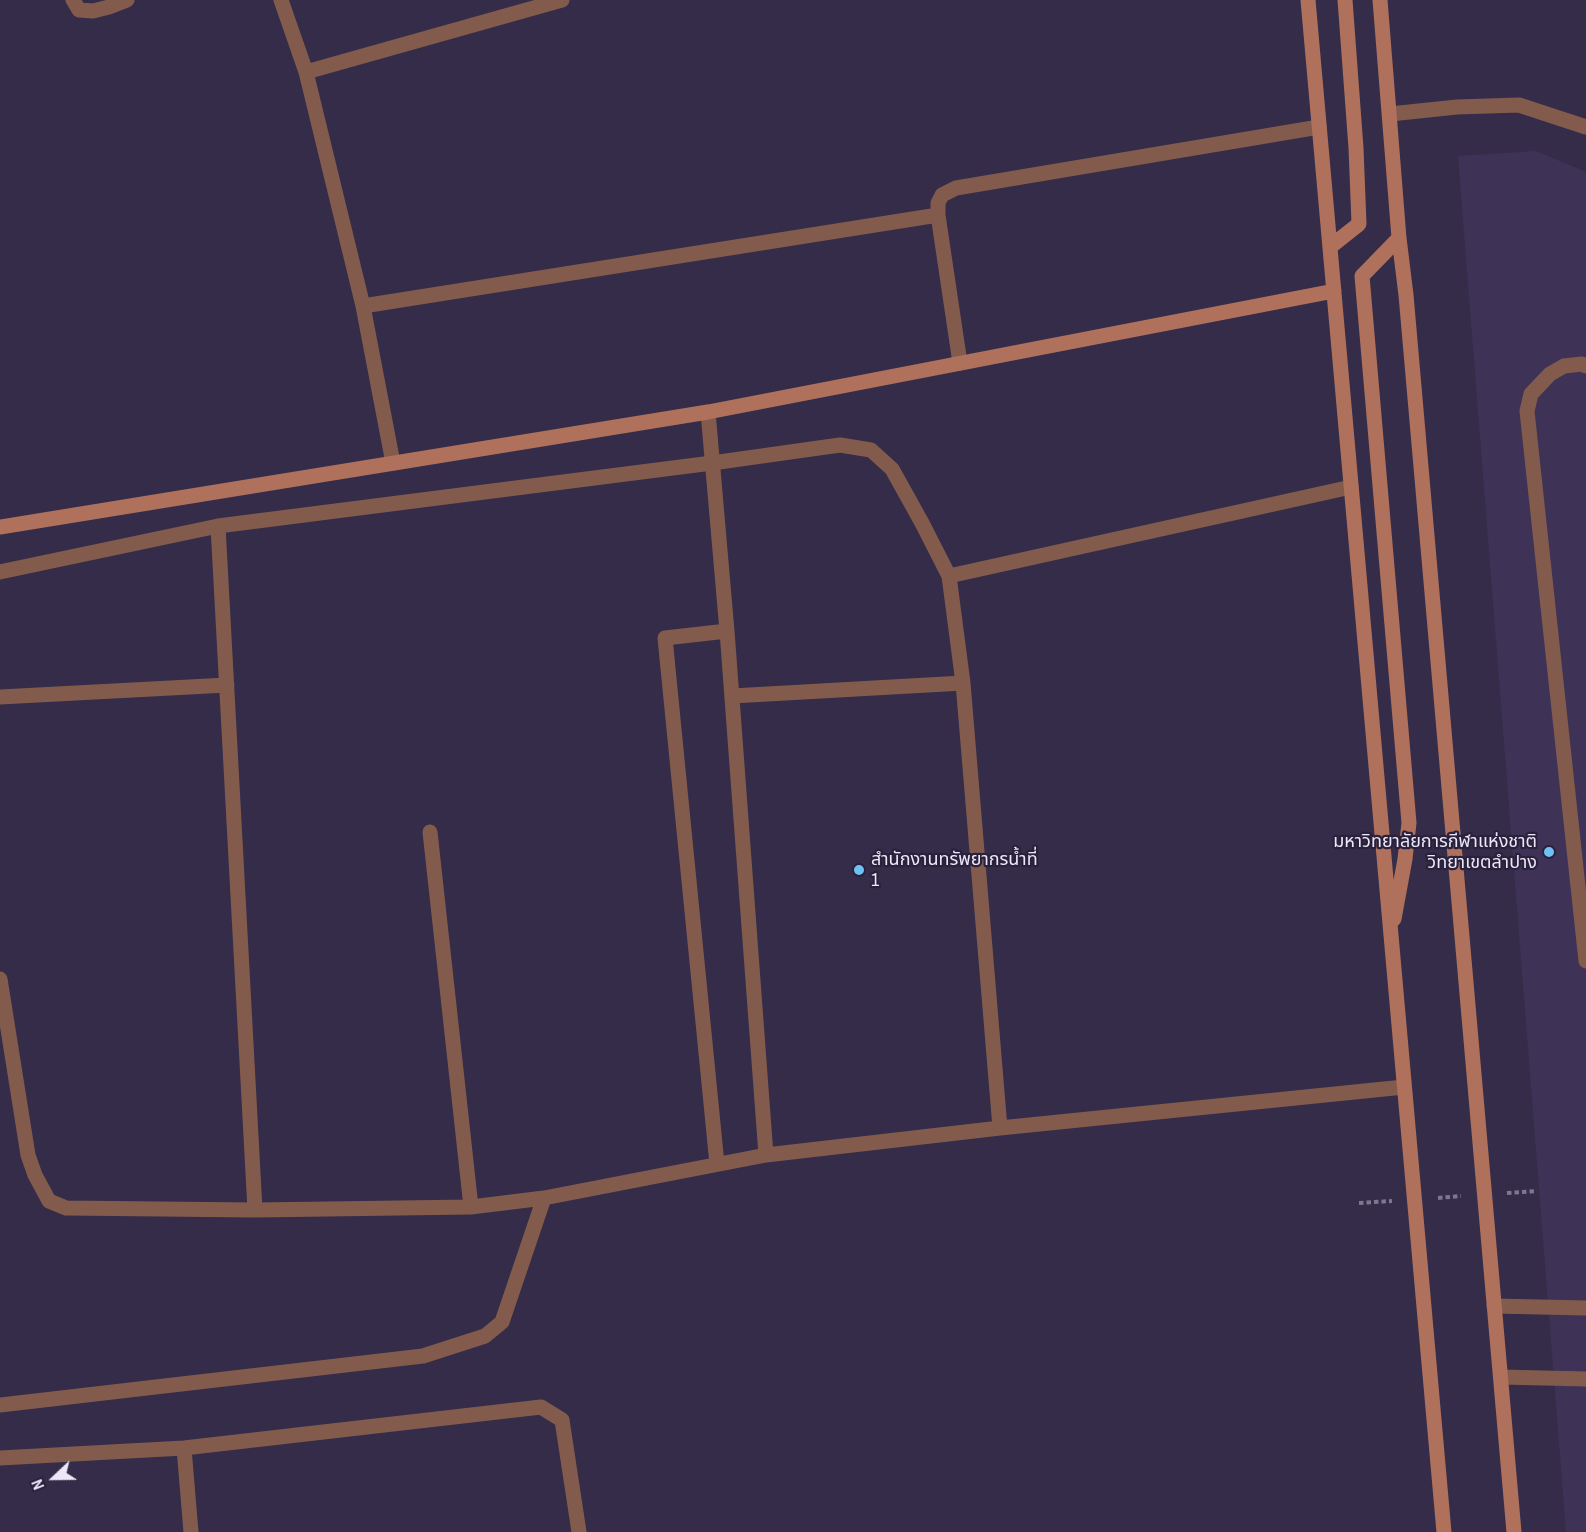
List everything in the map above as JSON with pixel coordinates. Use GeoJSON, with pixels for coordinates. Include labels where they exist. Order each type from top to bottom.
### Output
{"type":"FeatureCollection","features":[{"type":"Feature","properties":{"kind":"main road"},"geometry":{"type":"LineString","coordinates":[[1308,0],[1444,1532]]}},
{"type":"Feature","properties":{"kind":"main road"},"geometry":{"type":"LineString","coordinates":[[1330,247],[1359,224],[1345,0]]}},
{"type":"Feature","properties":{"kind":"main road"},"geometry":{"type":"LineString","coordinates":[[1380,0],[1399,238],[1406,295],[1514,1532]]}},
{"type":"Feature","properties":{"kind":"main road"},"geometry":{"type":"LineString","coordinates":[[1390,937],[1405,859],[1409,823],[1362,276],[1399,238]]}},
{"type":"Feature","properties":{"kind":"main road"},"geometry":{"type":"LineString","coordinates":[[0,527],[708,412],[1334,291]]}},
{"type":"Feature","properties":{"kind":"street"},"geometry":{"type":"LineString","coordinates":[[73,0],[79,10],[93,11],[127,0]]}},
{"type":"Feature","properties":{"kind":"street"},"geometry":{"type":"LineString","coordinates":[[281,0],[306,72],[363,306],[393,463]]}},
{"type":"Feature","properties":{"kind":"street"},"geometry":{"type":"LineString","coordinates":[[306,72],[562,0]]}},
{"type":"Feature","properties":{"kind":"street"},"geometry":{"type":"LineString","coordinates":[[1390,114],[1458,107],[1519,105],[1586,127]]}},
{"type":"Feature","properties":{"kind":"street"},"geometry":{"type":"LineString","coordinates":[[960,363],[938,215],[938,203],[942,195],[956,188],[1319,127]]}},
{"type":"Feature","properties":{"kind":"street"},"geometry":{"type":"LineString","coordinates":[[363,306],[938,215]]}},
{"type":"Feature","properties":{"kind":"street"},"geometry":{"type":"LineString","coordinates":[[1586,366],[1582,364],[1564,366],[1550,374],[1531,394],[1527,411],[1586,961]]}},
{"type":"Feature","properties":{"kind":"street"},"geometry":{"type":"LineString","coordinates":[[708,412],[727,631],[766,1155]]}},
{"type":"Feature","properties":{"kind":"street"},"geometry":{"type":"LineString","coordinates":[[0,572],[218,526],[712,463],[840,444],[871,450],[892,469],[949,576],[963,683],[1000,1128]]}},
{"type":"Feature","properties":{"kind":"street"},"geometry":{"type":"LineString","coordinates":[[949,576],[1351,487]]}},
{"type":"Feature","properties":{"kind":"street"},"geometry":{"type":"LineString","coordinates":[[218,526],[255,1210]]}},
{"type":"Feature","properties":{"kind":"street"},"geometry":{"type":"LineString","coordinates":[[717,1164],[664,638],[727,631]]}},
{"type":"Feature","properties":{"kind":"street"},"geometry":{"type":"LineString","coordinates":[[732,696],[963,683]]}},
{"type":"Feature","properties":{"kind":"street"},"geometry":{"type":"LineString","coordinates":[[0,698],[227,685]]}},
{"type":"Feature","properties":{"kind":"street"},"geometry":{"type":"LineString","coordinates":[[430,832],[471,1207]]}},
{"type":"Feature","properties":{"kind":"street"},"geometry":{"type":"LineString","coordinates":[[0,979],[28,1155],[48,1201],[66,1208],[255,1210],[471,1207],[544,1198],[766,1155],[1000,1128],[1404,1088]]}},
{"type":"Feature","properties":{"kind":"street"},"geometry":{"type":"LineString","coordinates":[[0,1405],[423,1356],[485,1336],[502,1322],[544,1198]]}},
{"type":"Feature","properties":{"kind":"street"},"geometry":{"type":"LineString","coordinates":[[1494,1306],[1586,1308]]}},
{"type":"Feature","properties":{"kind":"street"},"geometry":{"type":"LineString","coordinates":[[1501,1377],[1586,1379]]}},
{"type":"Feature","properties":{"kind":"street"},"geometry":{"type":"LineString","coordinates":[[0,1458],[184,1448],[541,1407],[562,1420],[579,1532]]}},
{"type":"Feature","properties":{"kind":"street"},"geometry":{"type":"LineString","coordinates":[[184,1448],[191,1532]]}},
{"type":"Feature","properties":{"kind":"path"},"geometry":{"type":"LineString","coordinates":[[1501,1194],[1536,1191]]}},
{"type":"Feature","properties":{"kind":"path"},"geometry":{"type":"LineString","coordinates":[[1430,1198],[1466,1196]]}},
{"type":"Feature","properties":{"kind":"path"},"geometry":{"type":"LineString","coordinates":[[1359,1203],[1395,1201]]}},
{"type":"Feature","properties":{"kind":"shaded area","name":"มหาวิทยาลัยการกีฬาแห่งชาติ วิทยาเขตลำปาง"},"geometry":{"type":"Polygon","coordinates":[[[1536,151],[1586,172],[1586,1532],[1566,1532],[1458,156],[1536,151]]]}},
{"type":"Feature","properties":{"kind":"place","name":"มหาวิทยาลัยการกีฬาแห่งชาติ วิทยาเขตลำปาง"},"geometry":{"type":"Point","coordinates":[1549,852]}},
{"type":"Feature","properties":{"kind":"place","name":"สำนักงานทรัพยากรน้ำที่ 1"},"geometry":{"type":"Point","coordinates":[859,870]}}]}
